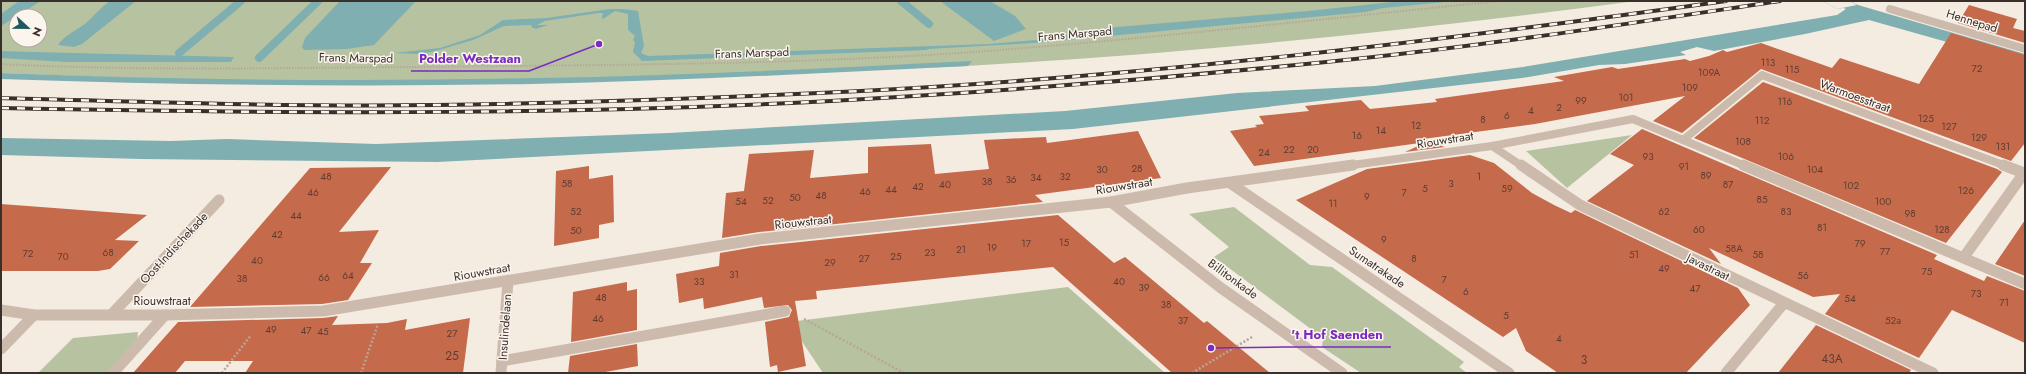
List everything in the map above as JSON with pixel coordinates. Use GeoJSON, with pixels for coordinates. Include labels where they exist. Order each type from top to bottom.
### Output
{"type":"FeatureCollection","features":[{"type":"Feature","properties":{"kind":"street","name":"Hennepad"},"geometry":{"type":"LineString","coordinates":[[1890,9],[2025,49]]}},
{"type":"Feature","properties":{"kind":"street","name":"Warmoesstraat"},"geometry":{"type":"LineString","coordinates":[[1683,140],[1762,75],[2024,173],[2022,185],[1964,257]]}},
{"type":"Feature","properties":{"kind":"street","name":"Riouwstraat"},"geometry":{"type":"LineString","coordinates":[[1,310],[34,315],[165,315],[323,311],[760,239],[1111,202],[1187,188],[1492,146],[1633,119],[1683,140]]}},
{"type":"Feature","properties":{"kind":"street"},"geometry":{"type":"LineString","coordinates":[[1683,140],[1964,257],[2025,284]]}},
{"type":"Feature","properties":{"kind":"street","name":"Javastraat"},"geometry":{"type":"LineString","coordinates":[[1492,146],[1580,205],[1932,373]]}},
{"type":"Feature","properties":{"kind":"street","name":"Sumatrakade"},"geometry":{"type":"LineString","coordinates":[[1230,183],[1509,373]]}},
{"type":"Feature","properties":{"kind":"street","name":"Oost-Indischekade"},"geometry":{"type":"LineString","coordinates":[[112,314],[219,200]]}},
{"type":"Feature","properties":{"kind":"street","name":"Billitonkade"},"geometry":{"type":"LineString","coordinates":[[1111,202],[1221,288],[1342,373]]}},
{"type":"Feature","properties":{"kind":"street","name":"Insulindelaan"},"geometry":{"type":"LineString","coordinates":[[501,367],[508,281]]}},
{"type":"Feature","properties":{"kind":"street"},"geometry":{"type":"LineString","coordinates":[[1726,373],[1784,303]]}},
{"type":"Feature","properties":{"kind":"street"},"geometry":{"type":"LineString","coordinates":[[501,367],[785,311]]}},
{"type":"Feature","properties":{"kind":"street"},"geometry":{"type":"LineString","coordinates":[[1,349],[34,315]]}},
{"type":"Feature","properties":{"kind":"street"},"geometry":{"type":"LineString","coordinates":[[113,373],[165,315]]}},
{"type":"Feature","properties":{"kind":"path","name":"Frans Marspad"},"geometry":{"type":"LineString","coordinates":[[1,64],[78,68],[195,69],[751,63],[958,53],[1081,43],[1501,1]]}},
{"type":"Feature","properties":{"kind":"path"},"geometry":{"type":"LineString","coordinates":[[361,373],[386,301]]}},
{"type":"Feature","properties":{"kind":"path"},"geometry":{"type":"LineString","coordinates":[[785,311],[814,323],[904,373]]}},
{"type":"Feature","properties":{"kind":"path"},"geometry":{"type":"LineString","coordinates":[[222,373],[268,312]]}},
{"type":"Feature","properties":{"kind":"path"},"geometry":{"type":"LineString","coordinates":[[1192,373],[1237,345]]}},
{"type":"Feature","properties":{"kind":"green space"},"geometry":{"type":"Polygon","coordinates":[[[1,1],[1636,1],[1538,14],[1241,46],[958,66],[816,72],[512,80],[360,82],[91,77],[1,73],[1,1]]]}},
{"type":"Feature","properties":{"kind":"green space"},"geometry":{"type":"Polygon","coordinates":[[[944,67],[949,67],[845,72],[944,67]]]}},
{"type":"Feature","properties":{"kind":"green space"},"geometry":{"type":"Polygon","coordinates":[[[1632,135],[1567,188],[1526,151],[1632,135]]]}},
{"type":"Feature","properties":{"kind":"green space"},"geometry":{"type":"Polygon","coordinates":[[[1234,207],[1310,265],[1332,267],[1464,362],[1459,367],[1467,373],[1361,373],[1322,347],[1323,338],[1214,257],[1229,247],[1189,214],[1234,207]]]}},
{"type":"Feature","properties":{"kind":"green space"},"geometry":{"type":"Polygon","coordinates":[[[1068,287],[1165,373],[823,373],[789,322],[1068,287]]]}},
{"type":"Feature","properties":{"kind":"green space"},"geometry":{"type":"Polygon","coordinates":[[[138,332],[137,341],[108,373],[38,373],[73,338],[138,332]]]}},
{"type":"Feature","properties":{"kind":"water"},"geometry":{"type":"Polygon","coordinates":[[[19,1],[41,1],[30,8],[9,8],[19,1]]]}},
{"type":"Feature","properties":{"kind":"water"},"geometry":{"type":"Polygon","coordinates":[[[110,1],[136,1],[82,44],[74,47],[58,45],[67,36],[85,24],[110,1]]]}},
{"type":"Feature","properties":{"kind":"water"},"geometry":{"type":"Polygon","coordinates":[[[340,1],[416,1],[374,45],[347,49],[304,50],[302,47],[305,38],[340,1]]]}},
{"type":"Feature","properties":{"kind":"water"},"geometry":{"type":"Polygon","coordinates":[[[940,1],[990,1],[1015,16],[1026,29],[994,41],[940,1]]]}},
{"type":"Feature","properties":{"kind":"water"},"geometry":{"type":"Polygon","coordinates":[[[1402,1],[1455,1],[1383,8],[1366,12],[1034,43],[927,50],[642,61],[633,52],[635,42],[633,40],[635,36],[628,30],[628,14],[615,11],[603,19],[603,13],[599,13],[545,21],[537,25],[548,25],[536,29],[531,27],[532,25],[504,26],[473,40],[432,52],[418,54],[394,53],[440,48],[480,35],[503,20],[546,18],[610,9],[638,11],[644,46],[641,53],[648,56],[989,44],[1059,38],[1059,36],[1117,27],[1308,11],[1402,1]]]}},
{"type":"Feature","properties":{"kind":"water"},"geometry":{"type":"Polygon","coordinates":[[[1823,1],[1849,1],[1858,5],[2025,54],[2025,64],[1869,20],[1714,51],[1697,47],[1680,52],[1686,55],[1625,64],[1599,65],[1522,78],[1073,129],[437,162],[141,159],[1,155],[1,138],[171,141],[227,139],[376,144],[669,133],[1065,111],[1237,93],[1375,86],[1523,67],[1837,15],[1846,9],[1837,9],[1823,1]]]}},
{"type":"Feature","properties":{"kind":"water"},"geometry":{"type":"Polygon","coordinates":[[[8,9],[8,22],[1,26],[1,14],[8,9]]]}},
{"type":"Feature","properties":{"kind":"water"},"geometry":{"type":"Polygon","coordinates":[[[1,51],[234,57],[231,62],[67,62],[1,58],[1,51]]]}},
{"type":"Feature","properties":{"kind":"water"},"geometry":{"type":"Polygon","coordinates":[[[972,61],[968,66],[586,83],[266,85],[1,79],[1,73],[270,80],[404,80],[592,77],[701,74],[972,61]]]}},
{"type":"Feature","properties":{"kind":"pier"},"geometry":{"type":"Polygon","coordinates":[[[1823,1],[1849,1],[1857,5],[1837,9],[1823,1]]]}},
{"type":"Feature","properties":{"kind":"building"},"geometry":{"type":"Polygon","coordinates":[[[1969,5],[2017,19],[2013,28],[2025,31],[2025,43],[1958,23],[1969,5]]]}},
{"type":"Feature","properties":{"kind":"building"},"geometry":{"type":"Polygon","coordinates":[[[1951,33],[2025,55],[2025,143],[2011,161],[1761,69],[1682,133],[1653,121],[1685,96],[1535,124],[1423,139],[1445,147],[1405,152],[1427,142],[1254,166],[1230,131],[1257,127],[1255,125],[1264,124],[1259,116],[1309,111],[1305,106],[1361,100],[1370,109],[1437,102],[1435,99],[1564,81],[1554,77],[1612,67],[1618,69],[1685,59],[1690,61],[1709,56],[1723,50],[1727,52],[1761,43],[1832,68],[1840,58],[1919,84],[1951,33]]]}},
{"type":"Feature","properties":{"kind":"building"},"geometry":{"type":"Polygon","coordinates":[[[1763,82],[2002,172],[1946,243],[1694,138],[1763,82]]]}},
{"type":"Feature","properties":{"kind":"building"},"geometry":{"type":"Polygon","coordinates":[[[1642,129],[1937,255],[1934,259],[1984,281],[1987,276],[2025,291],[2025,343],[1952,310],[1919,358],[1825,314],[1840,294],[1813,297],[1709,248],[1721,264],[1587,201],[1634,165],[1610,154],[1642,129]]]}},
{"type":"Feature","properties":{"kind":"building"},"geometry":{"type":"Polygon","coordinates":[[[1138,131],[1161,178],[1035,195],[1043,202],[759,232],[722,238],[726,193],[744,191],[749,154],[814,150],[810,178],[868,173],[868,147],[931,144],[935,174],[989,169],[984,140],[1046,137],[1047,143],[1138,131]]]}},
{"type":"Feature","properties":{"kind":"building"},"geometry":{"type":"Polygon","coordinates":[[[1470,155],[1494,163],[1532,193],[1554,205],[1571,213],[1575,210],[1738,288],[1750,305],[1686,373],[1558,373],[1526,351],[1516,328],[1503,337],[1296,200],[1367,169],[1470,155]]]}},
{"type":"Feature","properties":{"kind":"building"},"geometry":{"type":"Polygon","coordinates":[[[589,166],[589,179],[613,175],[614,222],[599,225],[599,238],[554,246],[556,171],[589,166]]]}},
{"type":"Feature","properties":{"kind":"building"},"geometry":{"type":"Polygon","coordinates":[[[391,167],[339,232],[379,230],[360,263],[372,263],[348,300],[322,304],[190,307],[310,168],[391,167]]]}},
{"type":"Feature","properties":{"kind":"building"},"geometry":{"type":"Polygon","coordinates":[[[1,204],[147,215],[115,240],[139,241],[110,269],[98,271],[1,271],[1,204]]]}},
{"type":"Feature","properties":{"kind":"building"},"geometry":{"type":"Polygon","coordinates":[[[1058,215],[1114,263],[1125,257],[1204,323],[1207,321],[1270,373],[1172,373],[1053,267],[816,291],[817,299],[795,301],[806,366],[778,372],[777,365],[770,367],[765,322],[789,317],[792,310],[788,305],[764,308],[762,297],[704,309],[703,298],[679,303],[676,274],[719,266],[720,253],[761,246],[1058,215]]]}},
{"type":"Feature","properties":{"kind":"building"},"geometry":{"type":"Polygon","coordinates":[[[2025,220],[2025,276],[1995,264],[2025,220]]]}},
{"type":"Feature","properties":{"kind":"building"},"geometry":{"type":"Polygon","coordinates":[[[627,282],[627,291],[637,289],[637,330],[571,342],[573,292],[627,282]]]}},
{"type":"Feature","properties":{"kind":"building"},"geometry":{"type":"Polygon","coordinates":[[[338,316],[332,325],[387,323],[407,319],[405,330],[470,318],[463,373],[245,373],[253,361],[185,361],[175,373],[133,373],[178,322],[323,318],[338,316]]]}},
{"type":"Feature","properties":{"kind":"building"},"geometry":{"type":"Polygon","coordinates":[[[1816,325],[1911,370],[1909,373],[1778,373],[1816,325]]]}},
{"type":"Feature","properties":{"kind":"building"},"geometry":{"type":"Polygon","coordinates":[[[637,344],[638,366],[600,373],[568,373],[570,356],[637,344]]]}},
{"type":"Feature","properties":{"kind":"waterway"},"geometry":{"type":"LineString","coordinates":[[179,53],[241,1]]}},
{"type":"Feature","properties":{"kind":"waterway"},"geometry":{"type":"LineString","coordinates":[[259,58],[318,1]]}},
{"type":"Feature","properties":{"kind":"waterway"},"geometry":{"type":"LineString","coordinates":[[901,1],[929,24]]}},
{"type":"Feature","properties":{"kind":"railway"},"geometry":{"type":"LineString","coordinates":[[1,98],[273,105],[436,105],[649,100],[861,91],[1078,76],[1295,55],[1511,30],[1726,1]]}},
{"type":"Feature","properties":{"kind":"railway"},"geometry":{"type":"LineString","coordinates":[[1,108],[450,112],[674,108],[898,97],[1172,77],[1392,55],[1558,34],[1780,1]]}},
{"type":"Feature","properties":{"kind":"place","name":"Polder Westzaan"},"geometry":{"type":"Point","coordinates":[599,44]}},
{"type":"Feature","properties":{"kind":"place","name":"'t Hof Saenden"},"geometry":{"type":"Point","coordinates":[1211,348]}}]}
